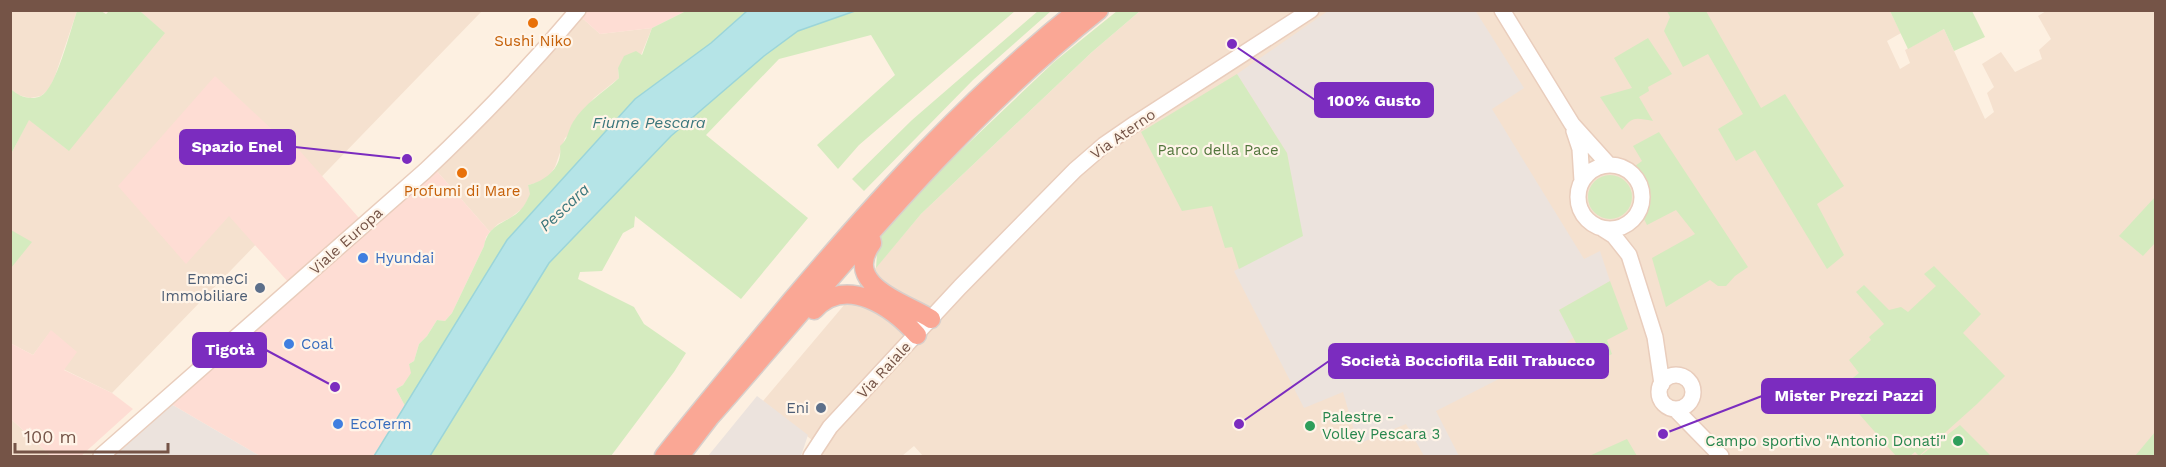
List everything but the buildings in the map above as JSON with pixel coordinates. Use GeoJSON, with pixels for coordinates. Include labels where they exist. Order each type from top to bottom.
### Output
{"type":"FeatureCollection","features":[{"type":"Feature","properties":{"kind":"highway"},"geometry":{"type":"LineString","coordinates":[[664,456],[726,379],[891,186],[963,113],[1078,10]]}},
{"type":"Feature","properties":{"kind":"highway"},"geometry":{"type":"LineString","coordinates":[[680,456],[710,417],[932,165],[994,101],[1099,10]]}},
{"type":"Feature","properties":{"kind":"highway"},"geometry":{"type":"LineString","coordinates":[[871,234],[872,243],[866,252],[865,265],[870,282],[890,299],[931,319]]}},
{"type":"Feature","properties":{"kind":"highway"},"geometry":{"type":"LineString","coordinates":[[802,314],[812,312],[822,301],[829,298],[849,295],[864,297],[893,311],[917,335]]}},
{"type":"Feature","properties":{"kind":"main road","name":"Viale Europa"},"geometry":{"type":"LineString","coordinates":[[101,456],[435,161],[544,49],[578,10]]}},
{"type":"Feature","properties":{"kind":"main road","name":"Via Aterno"},"geometry":{"type":"LineString","coordinates":[[960,287],[1063,181],[1104,145],[1311,10]]}},
{"type":"Feature","properties":{"kind":"main road"},"geometry":{"type":"LineString","coordinates":[[1502,10],[1572,124],[1609,165]]}},
{"type":"Feature","properties":{"kind":"main road"},"geometry":{"type":"LineString","coordinates":[[1572,124],[1580,149],[1582,181]]}},
{"type":"Feature","properties":{"kind":"main road"},"geometry":{"type":"LineString","coordinates":[[1603,228],[1614,229],[1624,226],[1639,212],[1642,202],[1639,182],[1624,168],[1609,165],[1589,172],[1578,191],[1580,209],[1590,222],[1614,236],[1629,255],[1655,337],[1662,384],[1661,399],[1667,406],[1682,406],[1692,398],[1692,387],[1682,377],[1655,337]]}},
{"type":"Feature","properties":{"kind":"main road"},"geometry":{"type":"LineString","coordinates":[[1629,255],[1633,220]]}},
{"type":"Feature","properties":{"kind":"main road","name":"Via Raiale"},"geometry":{"type":"LineString","coordinates":[[811,456],[830,427],[960,287]]}},
{"type":"Feature","properties":{"kind":"main road"},"geometry":{"type":"LineString","coordinates":[[1662,384],[1668,378],[1682,377]]}},
{"type":"Feature","properties":{"kind":"main road"},"geometry":{"type":"LineString","coordinates":[[1682,406],[1699,433],[1721,456]]}},
{"type":"Feature","properties":{"kind":"shaded area"},"geometry":{"type":"Polygon","coordinates":[[[1475,10],[1524,88],[1492,109],[1584,259],[1600,251],[1610,281],[1559,310],[1574,337],[1556,350],[1436,411],[1459,456],[1424,456],[1406,424],[1358,444],[1343,392],[1304,408],[1234,271],[1302,235],[1287,153],[1237,74],[1328,11],[1475,10]]]}},
{"type":"Feature","properties":{"kind":"shaded area"},"geometry":{"type":"Polygon","coordinates":[[[10,11],[77,11],[55,76],[49,89],[41,96],[30,98],[18,95],[11,89],[10,11]]]}},
{"type":"Feature","properties":{"kind":"shaded area"},"geometry":{"type":"Polygon","coordinates":[[[140,11],[482,11],[112,393],[63,369],[51,331],[33,355],[12,344],[11,347],[11,154],[29,119],[68,150],[164,33],[140,11]]]}},
{"type":"Feature","properties":{"kind":"shaded area"},"geometry":{"type":"Polygon","coordinates":[[[586,11],[686,11],[652,28],[600,34],[581,17],[586,11]]]}},
{"type":"Feature","properties":{"kind":"shaded area"},"geometry":{"type":"Polygon","coordinates":[[[1140,11],[1890,11],[1901,33],[1887,41],[1900,69],[1910,63],[1905,50],[1944,29],[1985,119],[1994,112],[1987,93],[1994,87],[1982,64],[2001,52],[2015,72],[2042,59],[2039,50],[2051,39],[2038,16],[2046,11],[2155,11],[2155,456],[923,456],[914,446],[902,456],[820,456],[822,448],[763,401],[921,214],[1092,52],[1140,11]]]}},
{"type":"Feature","properties":{"kind":"shaded area"},"geometry":{"type":"Polygon","coordinates":[[[581,17],[600,34],[652,28],[641,55],[618,68],[619,78],[594,98],[573,123],[570,134],[565,138],[555,167],[549,176],[540,182],[528,185],[531,194],[523,208],[490,232],[435,169],[581,17]]]}},
{"type":"Feature","properties":{"kind":"shaded area"},"geometry":{"type":"Polygon","coordinates":[[[215,76],[279,136],[285,134],[359,218],[289,283],[229,216],[186,264],[118,186],[215,76]]]}},
{"type":"Feature","properties":{"kind":"shaded area"},"geometry":{"type":"Polygon","coordinates":[[[435,169],[490,232],[452,313],[445,321],[437,320],[419,344],[414,361],[409,364],[412,373],[403,385],[396,389],[405,406],[374,456],[260,456],[171,404],[435,169]]]}},
{"type":"Feature","properties":{"kind":"shaded area"},"geometry":{"type":"Polygon","coordinates":[[[51,330],[77,352],[64,370],[112,393],[133,409],[81,456],[51,456],[11,419],[12,344],[33,355],[51,330]]]}},
{"type":"Feature","properties":{"kind":"shaded area"},"geometry":{"type":"Polygon","coordinates":[[[757,396],[808,435],[801,456],[708,456],[757,396]]]}},
{"type":"Feature","properties":{"kind":"shaded area"},"geometry":{"type":"Polygon","coordinates":[[[171,404],[260,456],[115,455],[171,404]]]}},
{"type":"Feature","properties":{"kind":"shaded area"},"geometry":{"type":"Polygon","coordinates":[[[11,419],[51,456],[11,456],[11,419]]]}},
{"type":"Feature","properties":{"kind":"green space"},"geometry":{"type":"Polygon","coordinates":[[[77,11],[101,11],[106,14],[109,11],[140,11],[165,33],[69,151],[29,120],[11,154],[11,89],[29,98],[41,96],[47,91],[57,71],[77,11]]]}},
{"type":"Feature","properties":{"kind":"green space"},"geometry":{"type":"Polygon","coordinates":[[[686,11],[747,11],[711,43],[635,99],[507,240],[405,406],[396,389],[403,385],[411,373],[409,364],[414,361],[419,344],[437,320],[445,321],[452,313],[490,232],[523,207],[530,194],[528,185],[541,180],[556,167],[560,146],[573,122],[588,104],[619,78],[618,68],[624,56],[636,51],[642,55],[652,28],[686,11]]]}},
{"type":"Feature","properties":{"kind":"green space"},"geometry":{"type":"Polygon","coordinates":[[[855,11],[1015,11],[859,145],[838,169],[817,145],[895,75],[871,35],[779,59],[706,135],[808,218],[741,299],[635,216],[634,227],[623,233],[602,271],[580,272],[578,279],[634,307],[644,324],[686,353],[611,456],[430,456],[549,263],[671,136],[764,56],[798,31],[855,11]]]}},
{"type":"Feature","properties":{"kind":"green space"},"geometry":{"type":"Polygon","coordinates":[[[1038,11],[1051,11],[973,80],[864,191],[852,179],[912,120],[1038,11]]]}},
{"type":"Feature","properties":{"kind":"green space"},"geometry":{"type":"Polygon","coordinates":[[[1117,11],[1140,11],[1092,52],[921,214],[876,268],[878,239],[936,174],[1054,62],[1117,11]]]}},
{"type":"Feature","properties":{"kind":"green space"},"geometry":{"type":"Polygon","coordinates":[[[1667,11],[1706,11],[1761,108],[1785,94],[1844,186],[1817,204],[1844,255],[1827,269],[1755,150],[1736,161],[1718,129],[1743,114],[1708,54],[1683,67],[1664,31],[1670,17],[1667,11]]]}},
{"type":"Feature","properties":{"kind":"green space"},"geometry":{"type":"Polygon","coordinates":[[[1890,11],[1972,11],[1985,37],[1954,51],[1944,29],[1908,49],[1890,11]]]}},
{"type":"Feature","properties":{"kind":"green space"},"geometry":{"type":"Polygon","coordinates":[[[1648,38],[1672,74],[1648,87],[1649,91],[1639,97],[1653,121],[1635,119],[1622,130],[1600,97],[1632,88],[1614,58],[1648,38]]]}},
{"type":"Feature","properties":{"kind":"green space","name":"Parco della Pace"},"geometry":{"type":"Polygon","coordinates":[[[1237,74],[1287,153],[1303,236],[1239,269],[1232,247],[1225,248],[1212,206],[1182,211],[1141,132],[1237,74]]]}},
{"type":"Feature","properties":{"kind":"green space"},"geometry":{"type":"Polygon","coordinates":[[[1659,132],[1748,267],[1726,286],[1718,286],[1710,280],[1666,307],[1652,258],[1695,234],[1676,210],[1647,225],[1644,219],[1649,205],[1648,191],[1644,178],[1635,166],[1642,161],[1633,146],[1659,132]]]}},
{"type":"Feature","properties":{"kind":"green space"},"geometry":{"type":"Polygon","coordinates":[[[1610,175],[1625,182],[1632,197],[1625,212],[1610,219],[1595,212],[1588,197],[1595,182],[1610,175]]]}},
{"type":"Feature","properties":{"kind":"green space"},"geometry":{"type":"Polygon","coordinates":[[[2155,197],[2155,243],[2143,256],[2119,236],[2155,197]]]}},
{"type":"Feature","properties":{"kind":"green space"},"geometry":{"type":"Polygon","coordinates":[[[11,230],[32,242],[11,268],[10,267],[11,230]]]}},
{"type":"Feature","properties":{"kind":"green space"},"geometry":{"type":"Polygon","coordinates":[[[1934,266],[1981,314],[1963,333],[2005,376],[1919,456],[1915,452],[1910,456],[1896,456],[1838,390],[1859,373],[1849,360],[1871,340],[1869,337],[1884,324],[1856,292],[1864,285],[1889,310],[1901,307],[1908,312],[1936,286],[1924,274],[1934,266]]]}},
{"type":"Feature","properties":{"kind":"green space"},"geometry":{"type":"Polygon","coordinates":[[[1610,281],[1628,329],[1607,340],[1612,354],[1598,361],[1604,373],[1594,378],[1559,310],[1610,281]]]}},
{"type":"Feature","properties":{"kind":"green space","name":"Campo sportivo \"Antonio Donati\""},"geometry":{"type":"Polygon","coordinates":[[[1960,425],[1991,456],[1920,456],[1960,425]]]}},
{"type":"Feature","properties":{"kind":"green space"},"geometry":{"type":"Polygon","coordinates":[[[2155,432],[2155,456],[2135,456],[2155,432]]]}},
{"type":"Feature","properties":{"kind":"green space"},"geometry":{"type":"Polygon","coordinates":[[[1627,439],[1637,456],[1589,456],[1627,439]]]}},
{"type":"Feature","properties":{"kind":"water","name":"Fiume Pescara"},"geometry":{"type":"Polygon","coordinates":[[[747,11],[855,11],[798,31],[764,56],[671,136],[549,263],[430,456],[374,456],[507,240],[635,99],[711,43],[747,11]]]}},
{"type":"Feature","properties":{"kind":"place","name":"Sushi Niko"},"geometry":{"type":"Point","coordinates":[533,23]}},
{"type":"Feature","properties":{"kind":"place","name":"100% Gusto"},"geometry":{"type":"Point","coordinates":[1232,44]}},
{"type":"Feature","properties":{"kind":"place","name":"Spazio Enel"},"geometry":{"type":"Point","coordinates":[407,159]}},
{"type":"Feature","properties":{"kind":"place","name":"Profumi di Mare"},"geometry":{"type":"Point","coordinates":[462,173]}},
{"type":"Feature","properties":{"kind":"place","name":"Hyundai"},"geometry":{"type":"Point","coordinates":[363,258]}},
{"type":"Feature","properties":{"kind":"place","name":"EmmeCi Immobiliare"},"geometry":{"type":"Point","coordinates":[260,288]}},
{"type":"Feature","properties":{"kind":"place","name":"Coal"},"geometry":{"type":"Point","coordinates":[289,344]}},
{"type":"Feature","properties":{"kind":"place","name":"Tigotà"},"geometry":{"type":"Point","coordinates":[335,387]}},
{"type":"Feature","properties":{"kind":"place","name":"Eni"},"geometry":{"type":"Point","coordinates":[821,408]}},
{"type":"Feature","properties":{"kind":"place","name":"EcoTerm"},"geometry":{"type":"Point","coordinates":[338,424]}},
{"type":"Feature","properties":{"kind":"place","name":"Società Bocciofila Edil Trabucco"},"geometry":{"type":"Point","coordinates":[1239,424]}},
{"type":"Feature","properties":{"kind":"place","name":"Palestre - Volley Pescara 3"},"geometry":{"type":"Point","coordinates":[1310,426]}},
{"type":"Feature","properties":{"kind":"place","name":"Mister Prezzi Pazzi"},"geometry":{"type":"Point","coordinates":[1663,434]}},
{"type":"Feature","properties":{"kind":"place","name":"Campo sportivo \"Antonio Donati\""},"geometry":{"type":"Point","coordinates":[1958,441]}},
{"type":"Feature","properties":{"kind":"water label","name":"Pescara"},"geometry":{"type":"Point","coordinates":[564,207]}}]}
